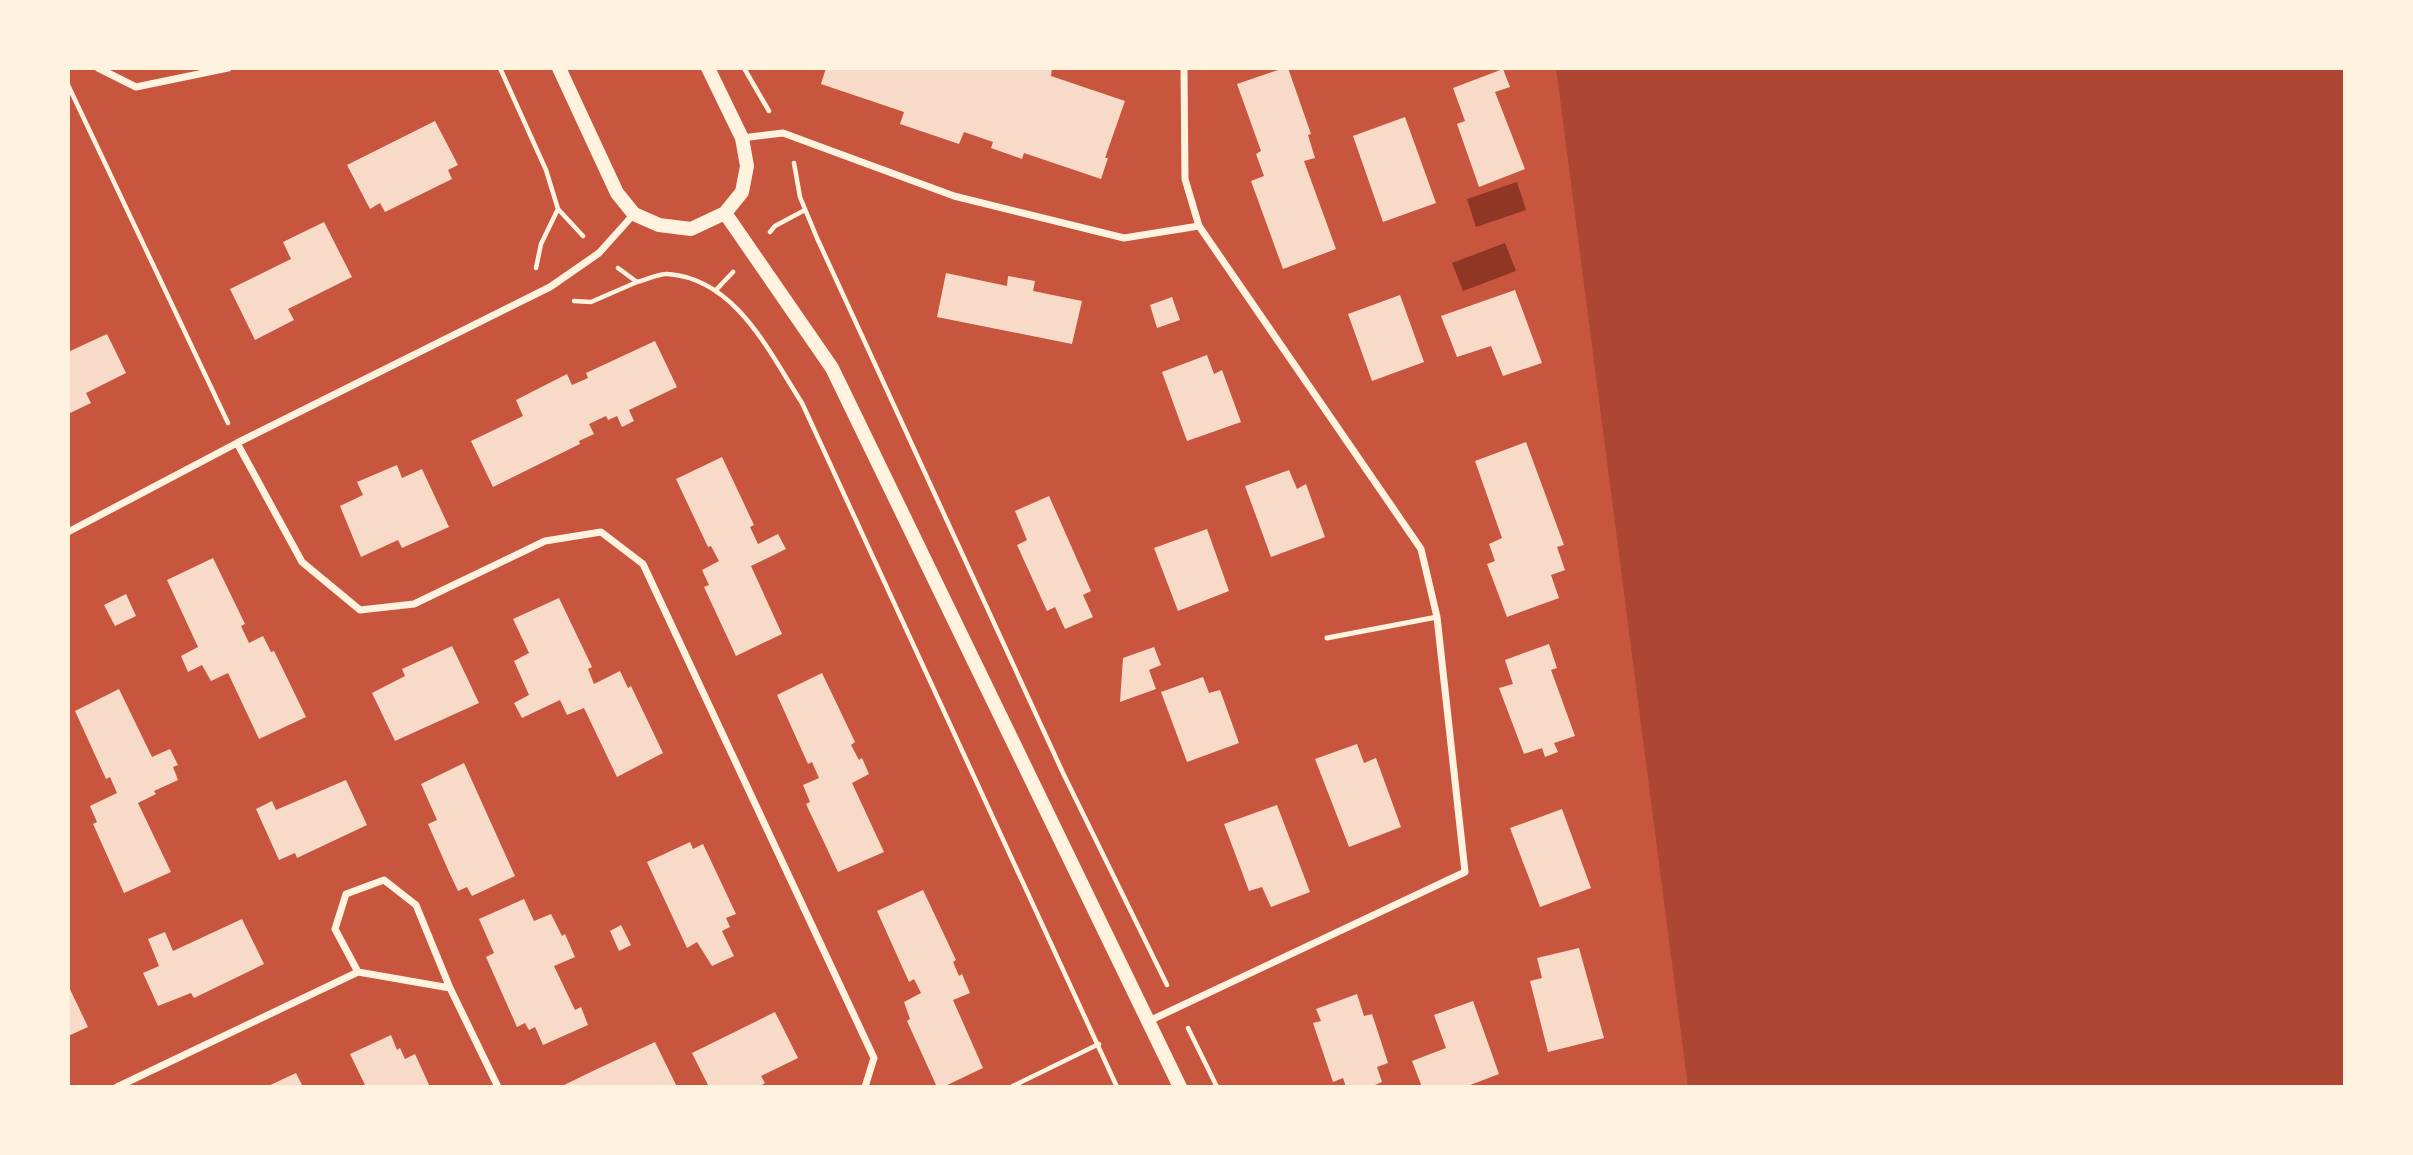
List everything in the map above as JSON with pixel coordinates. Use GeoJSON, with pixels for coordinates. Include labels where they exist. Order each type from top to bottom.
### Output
{"type":"FeatureCollection","features":[{"type":"Feature","properties":{"kind":"main road"},"geometry":{"type":"LineString","coordinates":[[559,68],[617,193],[634,214],[659,225],[691,229],[725,214],[742,192],[747,166],[742,138],[708,68]]}},
{"type":"Feature","properties":{"kind":"main road"},"geometry":{"type":"LineString","coordinates":[[725,214],[832,368],[1180,1087]]}},
{"type":"Feature","properties":{"kind":"street"},"geometry":{"type":"LineString","coordinates":[[98,68],[136,87],[228,68]]}},
{"type":"Feature","properties":{"kind":"street"},"geometry":{"type":"LineString","coordinates":[[1148,1021],[1465,872],[1437,617],[1421,549],[1199,226],[1185,179],[1184,68]]}},
{"type":"Feature","properties":{"kind":"street"},"geometry":{"type":"LineString","coordinates":[[742,138],[783,133],[954,196],[1124,238],[1199,226]]}},
{"type":"Feature","properties":{"kind":"street"},"geometry":{"type":"LineString","coordinates":[[68,532],[237,443],[530,299],[599,253],[634,214]]}},
{"type":"Feature","properties":{"kind":"street"},"geometry":{"type":"LineString","coordinates":[[237,443],[302,562],[360,610],[414,604],[545,541],[601,532],[643,564],[874,1058],[865,1087]]}},
{"type":"Feature","properties":{"kind":"street"},"geometry":{"type":"LineString","coordinates":[[358,972],[335,929],[346,894],[384,880],[415,905],[450,988],[498,1087]]}},
{"type":"Feature","properties":{"kind":"street"},"geometry":{"type":"LineString","coordinates":[[117,1087],[358,972],[450,988]]}},
{"type":"Feature","properties":{"kind":"lane"},"geometry":{"type":"LineString","coordinates":[[1327,638],[1437,617]]}},
{"type":"Feature","properties":{"kind":"path"},"geometry":{"type":"LineString","coordinates":[[500,68],[546,170],[558,209],[599,253],[637,282]]}},
{"type":"Feature","properties":{"kind":"path"},"geometry":{"type":"LineString","coordinates":[[744,68],[783,133],[797,171],[800,197],[817,237],[1063,773],[1217,1087]]}},
{"type":"Feature","properties":{"kind":"path"},"geometry":{"type":"LineString","coordinates":[[68,85],[237,443]]}},
{"type":"Feature","properties":{"kind":"path"},"geometry":{"type":"LineString","coordinates":[[558,209],[541,244],[530,299],[591,302],[637,282],[666,274],[701,282],[717,289],[735,306],[802,403],[1117,1087]]}},
{"type":"Feature","properties":{"kind":"path"},"geometry":{"type":"LineString","coordinates":[[1011,1087],[1099,1044]]}},
{"type":"Feature","properties":{"kind":"shaded area"},"geometry":{"type":"Polygon","coordinates":[[[1556,68],[2345,68],[2345,1087],[1688,1087],[1556,68]]]}},
{"type":"Feature","properties":{"kind":"shaded area"},"geometry":{"type":"Polygon","coordinates":[[[1517,182],[1526,210],[1476,227],[1467,199],[1517,182]]]}},
{"type":"Feature","properties":{"kind":"shaded area"},"geometry":{"type":"Polygon","coordinates":[[[1505,243],[1516,271],[1463,291],[1452,263],[1505,243]]]}},
{"type":"Feature","properties":{"kind":"building"},"geometry":{"type":"Polygon","coordinates":[[[826,68],[1052,68],[1051,76],[1125,101],[1105,158],[1108,158],[1101,179],[1024,153],[1022,159],[991,148],[993,142],[964,132],[959,144],[900,124],[904,112],[821,84],[826,68]]]}},
{"type":"Feature","properties":{"kind":"building"},"geometry":{"type":"Polygon","coordinates":[[[1288,68],[1311,134],[1308,135],[1315,158],[1304,161],[1336,249],[1283,269],[1251,181],[1264,176],[1256,154],[1261,151],[1237,84],[1288,68]]]}},
{"type":"Feature","properties":{"kind":"building"},"geometry":{"type":"Polygon","coordinates":[[[1503,69],[1510,87],[1495,92],[1525,169],[1479,187],[1457,124],[1465,121],[1453,88],[1503,69]]]}},
{"type":"Feature","properties":{"kind":"building"},"geometry":{"type":"Polygon","coordinates":[[[1405,117],[1436,203],[1383,222],[1353,136],[1405,117]]]}},
{"type":"Feature","properties":{"kind":"building"},"geometry":{"type":"Polygon","coordinates":[[[435,121],[458,165],[448,170],[452,179],[385,212],[380,203],[370,209],[347,165],[435,121]]]}},
{"type":"Feature","properties":{"kind":"building"},"geometry":{"type":"Polygon","coordinates":[[[324,222],[352,277],[288,309],[294,320],[255,340],[230,289],[291,259],[283,242],[324,222]]]}},
{"type":"Feature","properties":{"kind":"building"},"geometry":{"type":"Polygon","coordinates":[[[946,273],[1007,286],[1008,276],[1035,281],[1033,291],[1082,301],[1072,344],[937,317],[946,273]]]}},
{"type":"Feature","properties":{"kind":"building"},"geometry":{"type":"Polygon","coordinates":[[[1515,290],[1542,363],[1503,376],[1491,346],[1457,357],[1441,316],[1515,290]]]}},
{"type":"Feature","properties":{"kind":"building"},"geometry":{"type":"Polygon","coordinates":[[[1400,295],[1424,362],[1372,381],[1348,314],[1400,295]]]}},
{"type":"Feature","properties":{"kind":"building"},"geometry":{"type":"Polygon","coordinates":[[[1172,297],[1180,320],[1157,328],[1150,305],[1172,297]]]}},
{"type":"Feature","properties":{"kind":"building"},"geometry":{"type":"Polygon","coordinates":[[[107,334],[126,373],[86,393],[91,403],[68,414],[68,352],[107,334]]]}},
{"type":"Feature","properties":{"kind":"building"},"geometry":{"type":"Polygon","coordinates":[[[655,341],[677,387],[629,410],[634,421],[622,427],[617,416],[608,420],[606,416],[589,424],[594,434],[579,441],[580,444],[493,487],[471,441],[523,416],[516,400],[567,374],[572,385],[588,378],[586,373],[655,341]]]}},
{"type":"Feature","properties":{"kind":"building"},"geometry":{"type":"Polygon","coordinates":[[[1207,355],[1214,374],[1222,370],[1241,422],[1187,441],[1162,372],[1207,355]]]}},
{"type":"Feature","properties":{"kind":"building"},"geometry":{"type":"Polygon","coordinates":[[[1526,442],[1564,545],[1557,547],[1565,570],[1551,575],[1559,598],[1507,617],[1487,564],[1495,561],[1489,544],[1502,538],[1475,461],[1526,442]]]}},
{"type":"Feature","properties":{"kind":"building"},"geometry":{"type":"Polygon","coordinates":[[[722,457],[754,525],[750,527],[758,544],[778,534],[786,549],[751,566],[782,634],[736,656],[704,587],[709,585],[702,570],[719,561],[711,546],[708,547],[676,479],[722,457]]]}},
{"type":"Feature","properties":{"kind":"building"},"geometry":{"type":"Polygon","coordinates":[[[397,465],[402,478],[422,469],[449,527],[402,548],[398,540],[361,557],[340,506],[363,495],[357,482],[397,465]]]}},
{"type":"Feature","properties":{"kind":"building"},"geometry":{"type":"Polygon","coordinates":[[[1289,470],[1297,489],[1306,484],[1325,537],[1271,557],[1245,486],[1289,470]]]}},
{"type":"Feature","properties":{"kind":"building"},"geometry":{"type":"Polygon","coordinates":[[[1049,496],[1091,591],[1083,595],[1093,617],[1065,629],[1055,607],[1047,611],[1017,545],[1027,540],[1015,511],[1049,496]]]}},
{"type":"Feature","properties":{"kind":"building"},"geometry":{"type":"Polygon","coordinates":[[[1207,529],[1229,591],[1178,611],[1154,548],[1207,529]]]}},
{"type":"Feature","properties":{"kind":"building"},"geometry":{"type":"Polygon","coordinates":[[[213,558],[245,624],[241,626],[249,643],[263,636],[271,652],[274,651],[306,717],[259,739],[228,673],[211,681],[202,665],[188,672],[181,656],[198,647],[167,580],[213,558]]]}},
{"type":"Feature","properties":{"kind":"building"},"geometry":{"type":"Polygon","coordinates":[[[126,594],[136,616],[115,626],[104,605],[126,594]]]}},
{"type":"Feature","properties":{"kind":"building"},"geometry":{"type":"Polygon","coordinates":[[[559,598],[592,667],[588,669],[594,684],[620,671],[628,688],[631,686],[663,753],[617,777],[584,708],[567,715],[560,700],[522,718],[514,703],[529,695],[514,661],[529,653],[513,619],[559,598]]]}},
{"type":"Feature","properties":{"kind":"building"},"geometry":{"type":"Polygon","coordinates":[[[1549,644],[1557,668],[1551,670],[1575,736],[1554,743],[1558,752],[1545,757],[1542,748],[1524,754],[1499,688],[1513,684],[1505,660],[1549,644]]]}},
{"type":"Feature","properties":{"kind":"building"},"geometry":{"type":"Polygon","coordinates":[[[452,646],[479,703],[395,741],[372,693],[405,676],[402,669],[452,646]]]}},
{"type":"Feature","properties":{"kind":"building"},"geometry":{"type":"Polygon","coordinates":[[[1154,647],[1161,665],[1149,670],[1156,689],[1120,702],[1123,658],[1154,647]]]}},
{"type":"Feature","properties":{"kind":"building"},"geometry":{"type":"Polygon","coordinates":[[[822,673],[855,742],[851,745],[859,760],[862,758],[869,774],[852,783],[884,852],[838,872],[806,804],[810,802],[803,785],[819,778],[812,762],[808,764],[777,695],[822,673]]]}},
{"type":"Feature","properties":{"kind":"building"},"geometry":{"type":"Polygon","coordinates":[[[1203,677],[1209,693],[1220,690],[1239,743],[1187,762],[1161,692],[1203,677]]]}},
{"type":"Feature","properties":{"kind":"building"},"geometry":{"type":"Polygon","coordinates":[[[119,689],[152,757],[170,749],[178,765],[173,767],[178,780],[154,791],[156,794],[138,803],[171,872],[124,893],[93,824],[97,822],[90,806],[117,793],[110,777],[106,779],[75,711],[119,689]]]}},
{"type":"Feature","properties":{"kind":"building"},"geometry":{"type":"Polygon","coordinates":[[[1357,744],[1364,763],[1376,758],[1401,827],[1349,847],[1315,759],[1357,744]]]}},
{"type":"Feature","properties":{"kind":"building"},"geometry":{"type":"Polygon","coordinates":[[[464,763],[515,876],[472,896],[467,887],[458,891],[449,872],[428,824],[437,820],[421,784],[464,763]]]}},
{"type":"Feature","properties":{"kind":"building"},"geometry":{"type":"Polygon","coordinates":[[[346,780],[367,825],[297,858],[295,853],[279,860],[256,809],[272,801],[276,810],[346,780]]]}},
{"type":"Feature","properties":{"kind":"building"},"geometry":{"type":"Polygon","coordinates":[[[1277,805],[1310,892],[1271,907],[1262,887],[1249,891],[1224,824],[1277,805]]]}},
{"type":"Feature","properties":{"kind":"building"},"geometry":{"type":"Polygon","coordinates":[[[1562,809],[1591,888],[1540,907],[1510,828],[1562,809]]]}},
{"type":"Feature","properties":{"kind":"building"},"geometry":{"type":"Polygon","coordinates":[[[690,842],[693,849],[703,844],[736,914],[726,918],[730,927],[722,931],[734,956],[712,966],[697,942],[687,948],[647,862],[690,842]]]}},
{"type":"Feature","properties":{"kind":"building"},"geometry":{"type":"Polygon","coordinates":[[[923,890],[956,960],[953,962],[959,976],[962,974],[970,993],[953,1000],[983,1068],[943,1087],[937,1087],[907,1021],[910,1019],[904,1002],[921,993],[914,979],[909,982],[877,911],[923,890]]]}},
{"type":"Feature","properties":{"kind":"building"},"geometry":{"type":"Polygon","coordinates":[[[524,899],[534,921],[551,914],[562,936],[565,934],[575,957],[554,966],[575,1010],[581,1007],[588,1025],[543,1045],[535,1027],[529,1030],[525,1023],[517,1027],[486,957],[494,953],[479,919],[524,899]]]}},
{"type":"Feature","properties":{"kind":"building"},"geometry":{"type":"Polygon","coordinates":[[[242,919],[264,964],[194,998],[191,993],[158,1006],[143,973],[159,966],[148,939],[165,932],[173,951],[242,919]]]}},
{"type":"Feature","properties":{"kind":"building"},"geometry":{"type":"Polygon","coordinates":[[[621,925],[631,945],[619,951],[610,931],[621,925]]]}},
{"type":"Feature","properties":{"kind":"building"},"geometry":{"type":"Polygon","coordinates":[[[1579,948],[1604,1038],[1548,1052],[1530,981],[1542,978],[1537,958],[1579,948]]]}},
{"type":"Feature","properties":{"kind":"building"},"geometry":{"type":"Polygon","coordinates":[[[68,985],[88,1027],[68,1036],[68,985]]]}},
{"type":"Feature","properties":{"kind":"building"},"geometry":{"type":"Polygon","coordinates":[[[1357,994],[1364,1016],[1372,1014],[1388,1063],[1377,1067],[1382,1082],[1370,1087],[1346,1087],[1343,1078],[1333,1082],[1313,1023],[1321,1021],[1316,1009],[1357,994]]]}},
{"type":"Feature","properties":{"kind":"building"},"geometry":{"type":"Polygon","coordinates":[[[1473,1001],[1499,1074],[1465,1087],[1422,1087],[1412,1061],[1446,1048],[1434,1015],[1473,1001]]]}},
{"type":"Feature","properties":{"kind":"building"},"geometry":{"type":"Polygon","coordinates":[[[775,1012],[798,1058],[761,1076],[765,1083],[758,1087],[709,1087],[692,1053],[775,1012]]]}},
{"type":"Feature","properties":{"kind":"building"},"geometry":{"type":"Polygon","coordinates":[[[391,1035],[397,1050],[400,1048],[405,1059],[415,1054],[430,1087],[366,1087],[350,1054],[391,1035]]]}},
{"type":"Feature","properties":{"kind":"building"},"geometry":{"type":"Polygon","coordinates":[[[655,1042],[677,1087],[560,1087],[595,1070],[655,1042]]]}},
{"type":"Feature","properties":{"kind":"building"},"geometry":{"type":"Polygon","coordinates":[[[296,1073],[303,1087],[266,1087],[296,1073]]]}}]}
